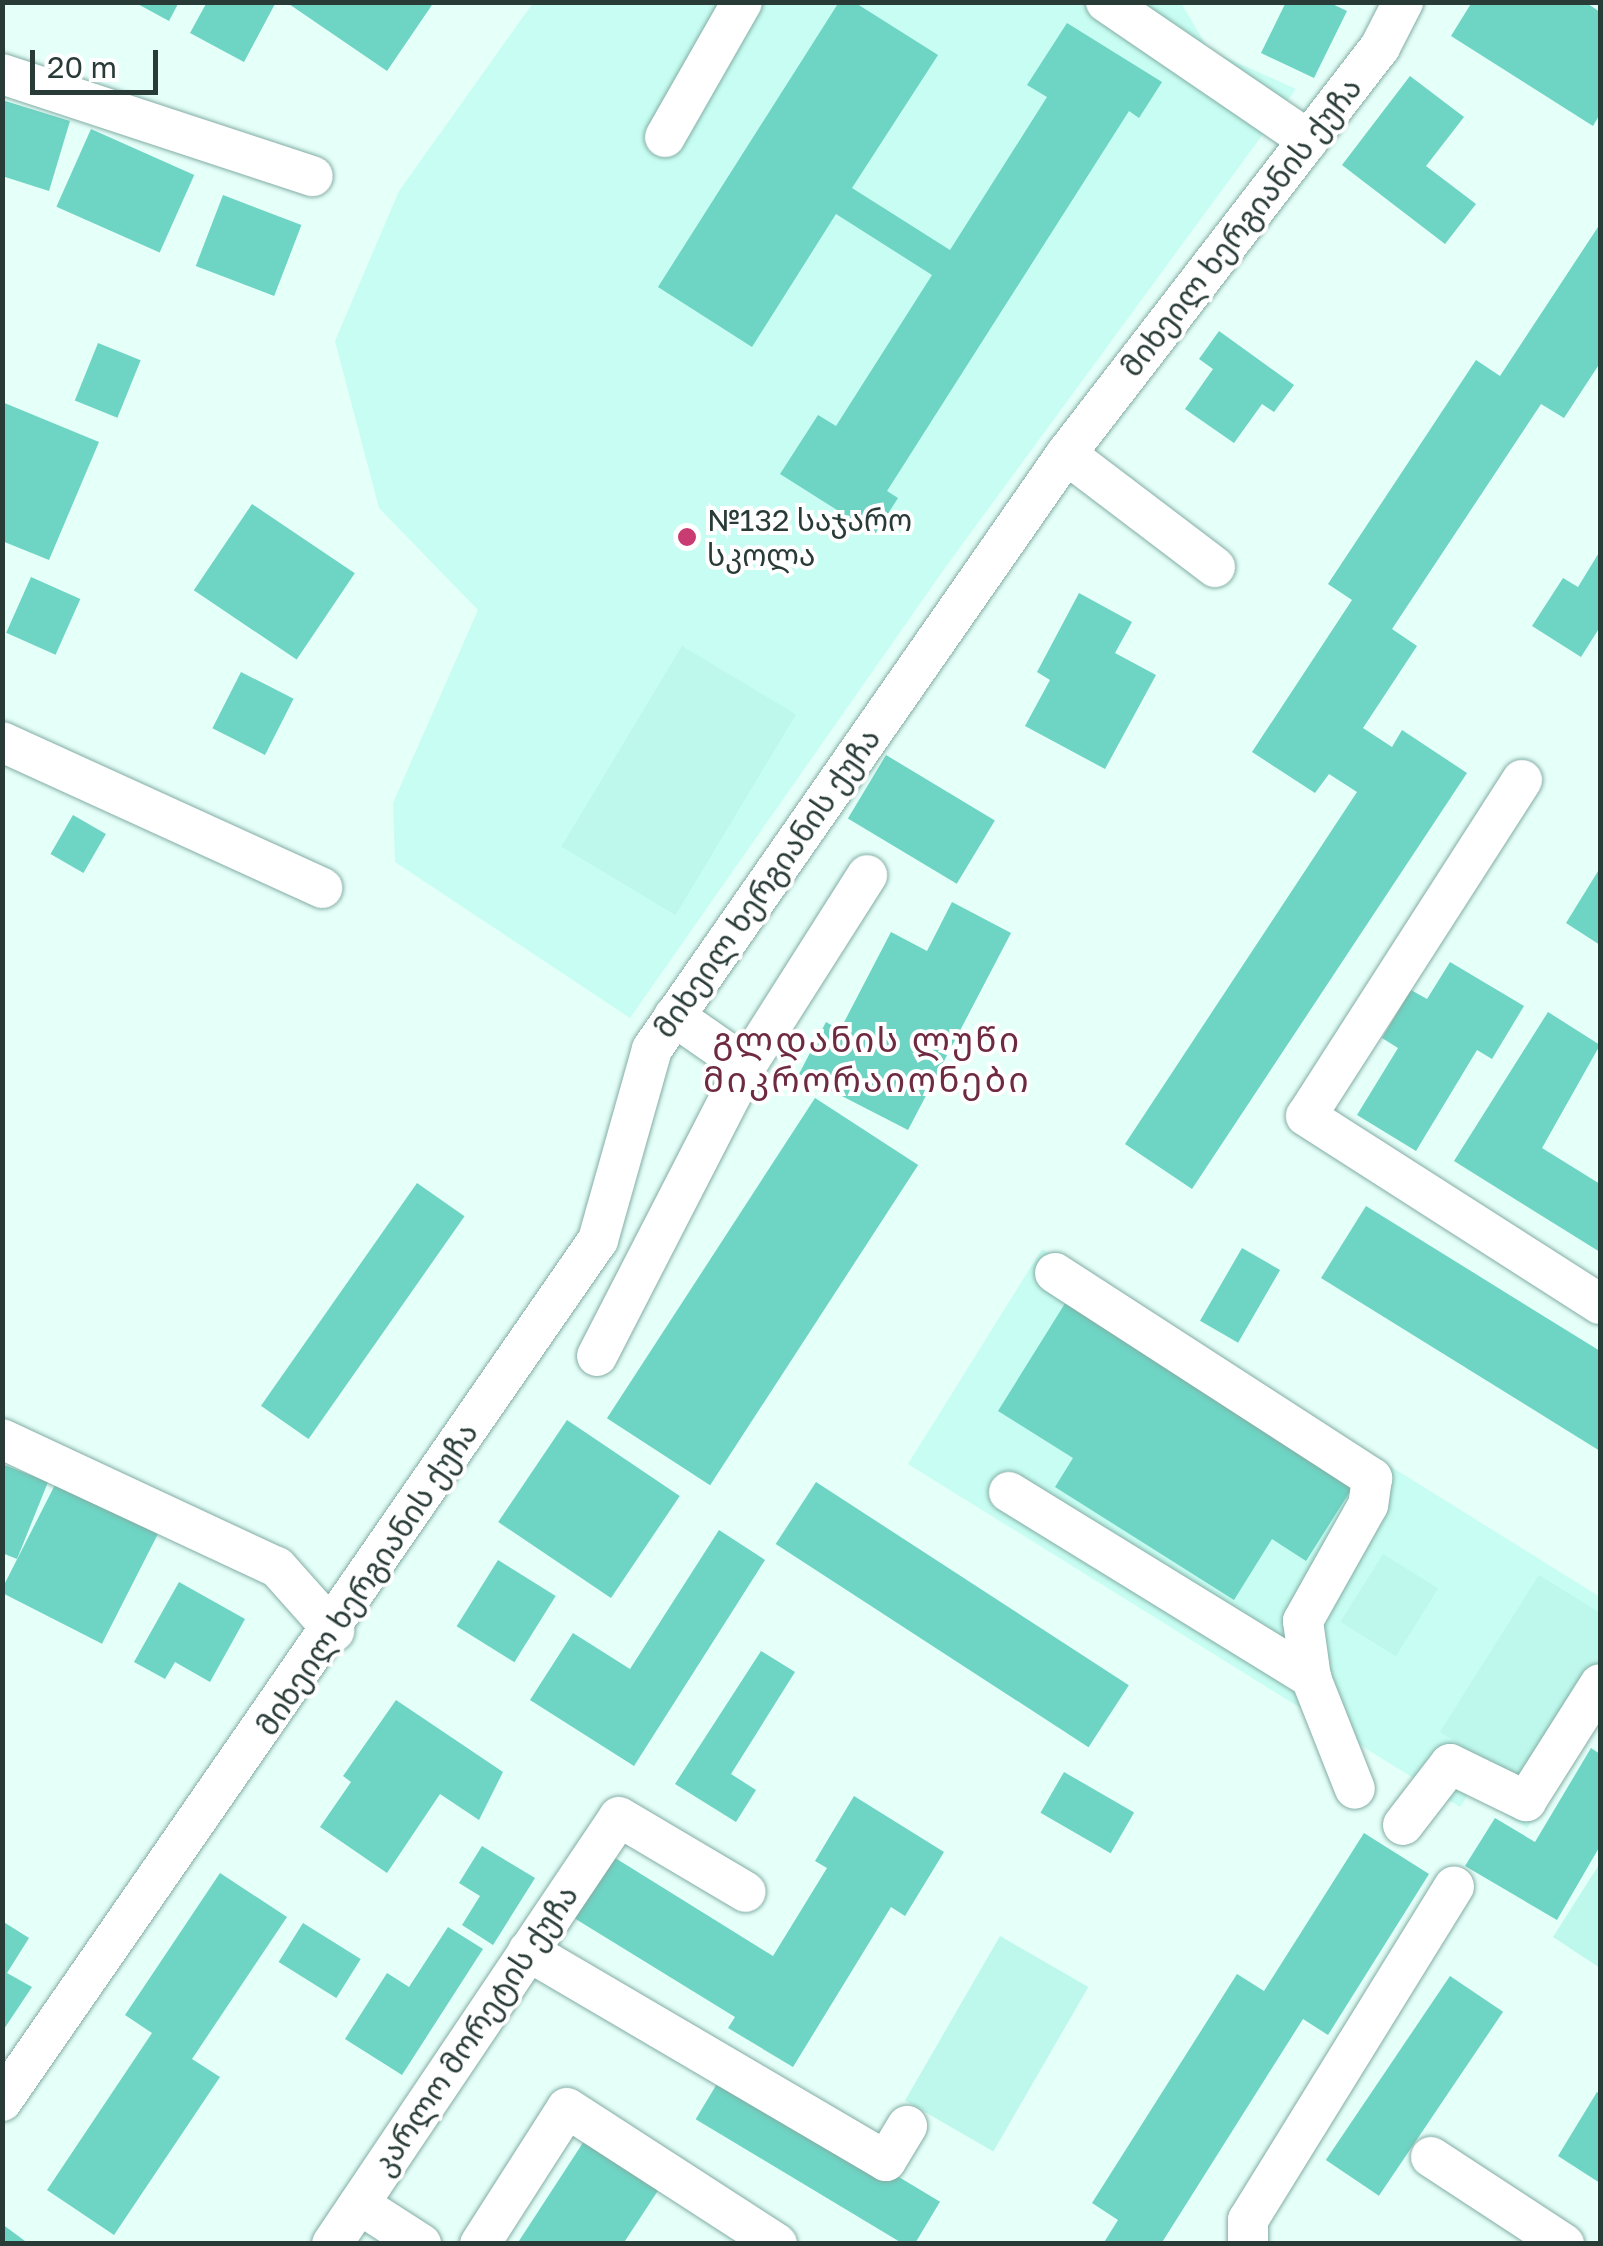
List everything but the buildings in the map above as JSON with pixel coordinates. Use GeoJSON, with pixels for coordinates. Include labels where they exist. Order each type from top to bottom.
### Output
{"type":"FeatureCollection","features":[{"type":"Feature","properties":{"kind":"street"},"geometry":{"type":"LineString","coordinates":[[666,137],[742,2]]}},
{"type":"Feature","properties":{"kind":"street"},"geometry":{"type":"LineString","coordinates":[[1106,2],[1308,140]]}},
{"type":"Feature","properties":{"kind":"street","name":"მიხეილ ხერგიანის ქუჩა"},"geometry":{"type":"LineString","coordinates":[[2,2101],[334,1631],[598,1240],[652,1049],[674,1016],[1066,454],[1380,47],[1404,2]]}},
{"type":"Feature","properties":{"kind":"street"},"geometry":{"type":"LineString","coordinates":[[2,74],[313,176]]}},
{"type":"Feature","properties":{"kind":"street"},"geometry":{"type":"LineString","coordinates":[[1066,454],[1215,567]]}},
{"type":"Feature","properties":{"kind":"street"},"geometry":{"type":"LineString","coordinates":[[2,742],[322,888]]}},
{"type":"Feature","properties":{"kind":"street"},"geometry":{"type":"LineString","coordinates":[[1522,780],[1306,1116],[1600,1304]]}},
{"type":"Feature","properties":{"kind":"street"},"geometry":{"type":"LineString","coordinates":[[597,1356],[746,1066],[867,875]]}},
{"type":"Feature","properties":{"kind":"street"},"geometry":{"type":"LineString","coordinates":[[674,1016],[746,1066]]}},
{"type":"Feature","properties":{"kind":"street"},"geometry":{"type":"LineString","coordinates":[[1055,1272],[1372,1478],[1368,1506],[1303,1622],[1311,1678],[1355,1789]]}},
{"type":"Feature","properties":{"kind":"street"},"geometry":{"type":"LineString","coordinates":[[2,1438],[277,1567],[334,1631]]}},
{"type":"Feature","properties":{"kind":"street"},"geometry":{"type":"LineString","coordinates":[[1008,1492],[1311,1678]]}},
{"type":"Feature","properties":{"kind":"street"},"geometry":{"type":"LineString","coordinates":[[1403,1824],[1450,1764],[1526,1800],[1600,1684]]}},
{"type":"Feature","properties":{"kind":"street","name":"კარლო მორეტის ქუჩა"},"geometry":{"type":"LineString","coordinates":[[332,2244],[619,1817],[746,1892]]}},
{"type":"Feature","properties":{"kind":"street"},"geometry":{"type":"LineString","coordinates":[[1248,2244],[1248,2220],[1454,1887]]}},
{"type":"Feature","properties":{"kind":"street"},"geometry":{"type":"LineString","coordinates":[[528,1950],[886,2162],[907,2126]]}},
{"type":"Feature","properties":{"kind":"street"},"geometry":{"type":"LineString","coordinates":[[480,2244],[567,2108],[777,2244]]}},
{"type":"Feature","properties":{"kind":"street"},"geometry":{"type":"LineString","coordinates":[[1430,2157],[1564,2244]]}},
{"type":"Feature","properties":{"kind":"street"},"geometry":{"type":"LineString","coordinates":[[359,2204],[422,2244]]}},
{"type":"Feature","properties":{"kind":"shaded area","name":"№132 საჯარო სკოლა"},"geometry":{"type":"Polygon","coordinates":[[[533,3],[1181,3],[1209,50],[1296,89],[947,565],[630,1018],[395,862],[393,803],[478,610],[379,508],[335,341],[399,191],[533,3]]]}},
{"type":"Feature","properties":{"kind":"shaded area"},"geometry":{"type":"Polygon","coordinates":[[[682,646],[796,715],[675,915],[561,847],[682,646]]]}},
{"type":"Feature","properties":{"kind":"shaded area"},"geometry":{"type":"Polygon","coordinates":[[[1042,1249],[1600,1597],[1600,1711],[1527,1828],[1470,1792],[1460,1807],[908,1464],[1042,1249]]]}},
{"type":"Feature","properties":{"kind":"shaded area"},"geometry":{"type":"Polygon","coordinates":[[[1383,1554],[1438,1588],[1396,1656],[1341,1622],[1383,1554]]]}},
{"type":"Feature","properties":{"kind":"shaded area"},"geometry":{"type":"Polygon","coordinates":[[[1539,1575],[1600,1613],[1600,1659],[1523,1784],[1440,1732],[1539,1575]]]}},
{"type":"Feature","properties":{"kind":"shaded area"},"geometry":{"type":"Polygon","coordinates":[[[1600,1863],[1600,1968],[1553,1937],[1600,1863]]]}},
{"type":"Feature","properties":{"kind":"shaded area"},"geometry":{"type":"Polygon","coordinates":[[[1000,1936],[1088,1987],[993,2152],[905,2101],[1000,1936]]]}},
{"type":"Feature","properties":{"kind":"place","name":"№132 საჯარო სკოლა"},"geometry":{"type":"Point","coordinates":[687,537]}},
{"type":"Feature","properties":{"kind":"district","name":"გლდანის ლუწი მიკრორაიონები"},"geometry":{"type":"Point","coordinates":[867,1059]}}]}
